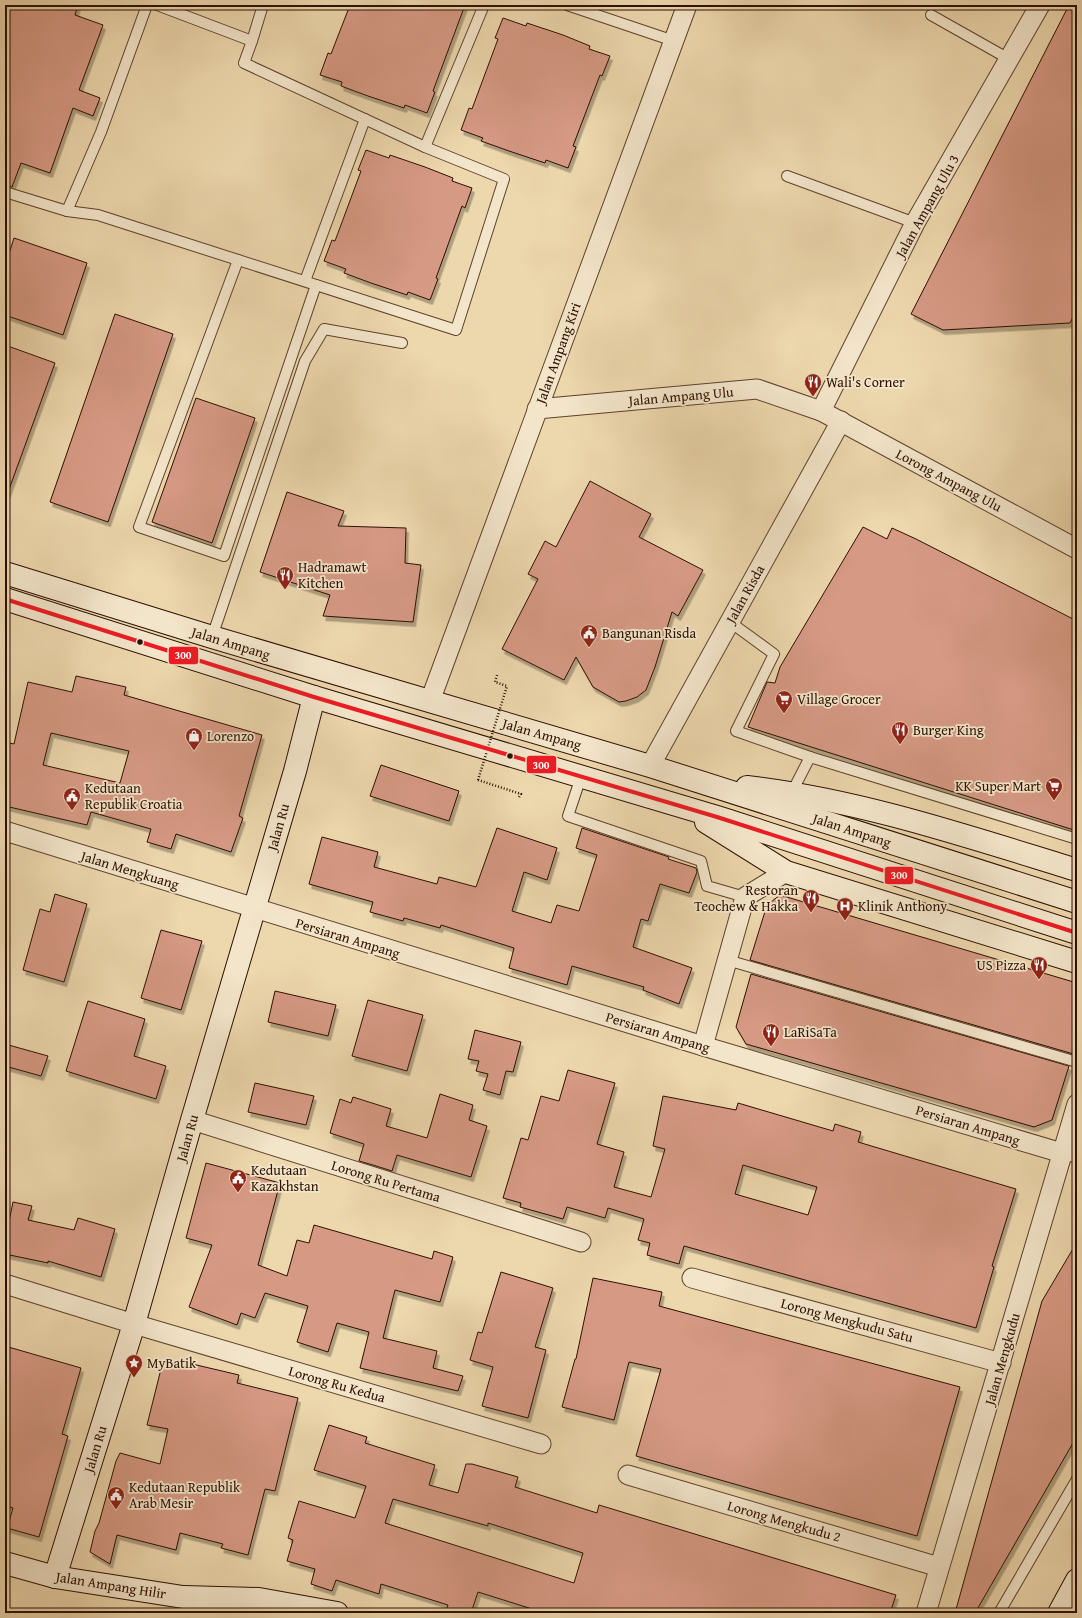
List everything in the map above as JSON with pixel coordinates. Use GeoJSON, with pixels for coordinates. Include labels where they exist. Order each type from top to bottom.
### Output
{"type":"FeatureCollection","features":[{"type":"Feature","properties":{"kind":"main road","name":"Jalan Ampang"},"geometry":{"type":"LineString","coordinates":[[5,573],[212,637],[697,780],[1077,902]]}},
{"type":"Feature","properties":{"kind":"main road","name":"Jalan Ampang"},"geometry":{"type":"LineString","coordinates":[[5,599],[314,698],[681,807],[1077,933]]}},
{"type":"Feature","properties":{"kind":"main road","name":"Jalan Ru"},"geometry":{"type":"LineString","coordinates":[[55,1577],[134,1324],[192,1120],[295,771],[314,698]]}},
{"type":"Feature","properties":{"kind":"main road"},"geometry":{"type":"LineString","coordinates":[[697,780],[792,792],[932,826],[1077,870]]}},
{"type":"Feature","properties":{"kind":"main road"},"geometry":{"type":"LineString","coordinates":[[681,807],[786,872],[1077,962]]}},
{"type":"Feature","properties":{"kind":"main road","name":"Jalan Ampang Hilir"},"geometry":{"type":"LineString","coordinates":[[5,1563],[55,1577],[182,1597],[259,1599],[337,1613]]}},
{"type":"Feature","properties":{"kind":"main road"},"geometry":{"type":"LineString","coordinates":[[1059,1613],[1077,1580]]}},
{"type":"Feature","properties":{"kind":"street","name":"Jalan Ampang Kiri"},"geometry":{"type":"LineString","coordinates":[[430,701],[687,5]]}},
{"type":"Feature","properties":{"kind":"street","name":"Jalan Ampang Ulu 3"},"geometry":{"type":"LineString","coordinates":[[821,411],[915,223],[1040,5]]}},
{"type":"Feature","properties":{"kind":"street","name":"Jalan Ampang Ulu"},"geometry":{"type":"LineString","coordinates":[[537,409],[757,389],[821,411]]}},
{"type":"Feature","properties":{"kind":"street","name":"Lorong Ampang Ulu"},"geometry":{"type":"LineString","coordinates":[[821,411],[1077,549]]}},
{"type":"Feature","properties":{"kind":"street","name":"Jalan Risda"},"geometry":{"type":"LineString","coordinates":[[650,766],[841,421]]}},
{"type":"Feature","properties":{"kind":"street","name":"Jalan Mengkuang"},"geometry":{"type":"LineString","coordinates":[[5,831],[255,909]]}},
{"type":"Feature","properties":{"kind":"street"},"geometry":{"type":"LineString","coordinates":[[703,1046],[745,897],[786,872]]}},
{"type":"Feature","properties":{"kind":"street","name":"Persiaran Ampang"},"geometry":{"type":"LineString","coordinates":[[255,909],[1069,1156]]}},
{"type":"Feature","properties":{"kind":"street","name":"Jalan Mengkudu"},"geometry":{"type":"LineString","coordinates":[[926,1613],[1001,1363],[1069,1156],[1077,1104]]}},
{"type":"Feature","properties":{"kind":"street","name":"Lorong Ru Pertama"},"geometry":{"type":"LineString","coordinates":[[192,1120],[581,1242]]}},
{"type":"Feature","properties":{"kind":"street","name":"Lorong Mengkudu Satu"},"geometry":{"type":"LineString","coordinates":[[692,1278],[1001,1363]]}},
{"type":"Feature","properties":{"kind":"street"},"geometry":{"type":"LineString","coordinates":[[5,1284],[134,1324]]}},
{"type":"Feature","properties":{"kind":"street","name":"Lorong Ru Kedua"},"geometry":{"type":"LineString","coordinates":[[134,1324],[541,1444]]}},
{"type":"Feature","properties":{"kind":"street","name":"Lorong Mengkudu 2"},"geometry":{"type":"LineString","coordinates":[[628,1475],[939,1567]]}},
{"type":"Feature","properties":{"kind":"lane"},"geometry":{"type":"LineString","coordinates":[[67,211],[101,132],[147,5]]}},
{"type":"Feature","properties":{"kind":"lane"},"geometry":{"type":"LineString","coordinates":[[157,5],[252,41]]}},
{"type":"Feature","properties":{"kind":"lane"},"geometry":{"type":"LineString","coordinates":[[5,192],[67,211],[98,215],[456,330],[504,179],[426,147],[244,63],[262,5]]}},
{"type":"Feature","properties":{"kind":"lane"},"geometry":{"type":"LineString","coordinates":[[426,147],[484,5]]}},
{"type":"Feature","properties":{"kind":"lane"},"geometry":{"type":"LineString","coordinates":[[567,5],[674,42]]}},
{"type":"Feature","properties":{"kind":"lane"},"geometry":{"type":"LineString","coordinates":[[932,15],[1009,59]]}},
{"type":"Feature","properties":{"kind":"lane"},"geometry":{"type":"LineString","coordinates":[[305,281],[365,119]]}},
{"type":"Feature","properties":{"kind":"lane"},"geometry":{"type":"LineString","coordinates":[[787,176],[915,223]]}},
{"type":"Feature","properties":{"kind":"lane"},"geometry":{"type":"LineString","coordinates":[[238,260],[139,527],[224,556],[316,285]]}},
{"type":"Feature","properties":{"kind":"lane"},"geometry":{"type":"LineString","coordinates":[[212,637],[305,361],[324,329],[402,343]]}},
{"type":"Feature","properties":{"kind":"lane"},"geometry":{"type":"LineString","coordinates":[[730,622],[774,654],[736,731],[810,757],[1077,839]]}},
{"type":"Feature","properties":{"kind":"lane"},"geometry":{"type":"LineString","coordinates":[[792,792],[810,757]]}},
{"type":"Feature","properties":{"kind":"lane"},"geometry":{"type":"LineString","coordinates":[[581,777],[568,816],[701,861],[707,886],[745,897]]}},
{"type":"Feature","properties":{"kind":"lane"},"geometry":{"type":"LineString","coordinates":[[727,960],[1077,1062]]}},
{"type":"Feature","properties":{"kind":"lane"},"geometry":{"type":"LineString","coordinates":[[999,1613],[1077,1479]]}},
{"type":"Feature","properties":{"kind":"path"},"geometry":{"type":"LineString","coordinates":[[497,675],[495,682],[507,686],[478,780],[521,794],[519,797]]}},
{"type":"Feature","properties":{"kind":"building"},"geometry":{"type":"Polygon","coordinates":[[[5,5],[78,5],[75,15],[103,25],[79,90],[100,98],[93,116],[73,108],[50,173],[21,163],[12,187],[5,186],[5,5]]]}},
{"type":"Feature","properties":{"kind":"building"},"geometry":{"type":"Polygon","coordinates":[[[350,5],[465,5],[433,91],[435,92],[427,113],[405,105],[404,108],[368,96],[341,86],[342,82],[320,75],[328,53],[331,54],[350,5]]]}},
{"type":"Feature","properties":{"kind":"building"},"geometry":{"type":"Polygon","coordinates":[[[1069,5],[1077,5],[1077,309],[1070,323],[943,330],[911,314],[1069,5]]]}},
{"type":"Feature","properties":{"kind":"building"},"geometry":{"type":"Polygon","coordinates":[[[503,18],[526,26],[527,23],[563,35],[590,46],[589,49],[610,56],[602,76],[600,75],[573,146],[576,147],[568,168],[546,160],[545,163],[509,151],[481,141],[483,138],[461,130],[469,108],[472,109],[498,39],[495,38],[503,18]]]}},
{"type":"Feature","properties":{"kind":"building"},"geometry":{"type":"Polygon","coordinates":[[[366,150],[389,158],[390,155],[425,167],[453,178],[452,181],[472,188],[465,208],[462,206],[436,278],[438,279],[430,300],[408,292],[407,295],[371,283],[344,273],[346,269],[324,261],[332,240],[335,241],[361,171],[358,170],[366,150]]]}},
{"type":"Feature","properties":{"kind":"building"},"geometry":{"type":"Polygon","coordinates":[[[14,238],[87,263],[63,335],[5,315],[5,266],[14,238]]]}},
{"type":"Feature","properties":{"kind":"building"},"geometry":{"type":"Polygon","coordinates":[[[115,314],[173,334],[108,522],[50,502],[115,314]]]}},
{"type":"Feature","properties":{"kind":"building"},"geometry":{"type":"Polygon","coordinates":[[[5,345],[55,363],[7,495],[5,495],[5,345]]]}},
{"type":"Feature","properties":{"kind":"building"},"geometry":{"type":"Polygon","coordinates":[[[196,398],[255,418],[212,543],[152,522],[196,398]]]}},
{"type":"Feature","properties":{"kind":"building"},"geometry":{"type":"Polygon","coordinates":[[[590,481],[651,514],[639,537],[703,570],[678,616],[672,612],[655,667],[646,690],[637,697],[626,701],[619,702],[593,687],[576,657],[564,680],[502,649],[538,579],[528,574],[545,541],[556,547],[590,481]]]}},
{"type":"Feature","properties":{"kind":"building"},"geometry":{"type":"Polygon","coordinates":[[[287,492],[344,511],[338,526],[406,528],[405,563],[421,565],[413,622],[323,616],[330,595],[260,572],[287,492]]]}},
{"type":"Feature","properties":{"kind":"building"},"geometry":{"type":"Polygon","coordinates":[[[863,527],[887,539],[892,528],[1077,621],[1077,831],[748,727],[767,682],[775,683],[780,667],[863,527]]]}},
{"type":"Feature","properties":{"kind":"building"},"geometry":{"type":"Polygon","coordinates":[[[76,676],[126,687],[124,695],[262,735],[239,816],[243,818],[231,852],[176,834],[171,849],[147,842],[151,829],[91,812],[87,825],[5,806],[5,742],[14,744],[28,682],[72,692],[76,676]],[[51,733],[43,765],[120,783],[129,751],[51,733]]]}},
{"type":"Feature","properties":{"kind":"building"},"geometry":{"type":"Polygon","coordinates":[[[381,765],[459,791],[449,821],[370,796],[381,765]]]}},
{"type":"Feature","properties":{"kind":"building"},"geometry":{"type":"Polygon","coordinates":[[[497,828],[557,848],[547,880],[524,872],[512,911],[551,923],[557,905],[579,911],[597,855],[576,848],[582,828],[669,857],[668,859],[696,868],[697,872],[689,893],[660,884],[648,921],[641,919],[633,947],[692,968],[679,1004],[643,990],[644,987],[572,966],[567,985],[509,968],[514,948],[441,925],[440,928],[404,918],[403,921],[370,912],[373,902],[309,884],[322,837],[378,852],[374,867],[437,884],[439,877],[476,887],[497,828]]]}},
{"type":"Feature","properties":{"kind":"building"},"geometry":{"type":"Polygon","coordinates":[[[55,894],[87,904],[64,982],[23,970],[40,909],[50,912],[55,894]]]}},
{"type":"Feature","properties":{"kind":"building"},"geometry":{"type":"Polygon","coordinates":[[[780,895],[1077,983],[1077,1055],[750,960],[767,905],[780,895]]]}},
{"type":"Feature","properties":{"kind":"building"},"geometry":{"type":"Polygon","coordinates":[[[161,930],[202,941],[181,1010],[141,998],[161,930]]]}},
{"type":"Feature","properties":{"kind":"building"},"geometry":{"type":"Polygon","coordinates":[[[751,974],[1069,1066],[1052,1120],[1034,1127],[746,1044],[736,1027],[751,974]]]}},
{"type":"Feature","properties":{"kind":"building"},"geometry":{"type":"Polygon","coordinates":[[[275,991],[336,1005],[328,1036],[268,1022],[275,991]]]}},
{"type":"Feature","properties":{"kind":"building"},"geometry":{"type":"Polygon","coordinates":[[[368,1000],[423,1015],[407,1071],[352,1056],[368,1000]]]}},
{"type":"Feature","properties":{"kind":"building"},"geometry":{"type":"Polygon","coordinates":[[[88,1001],[145,1019],[134,1056],[166,1066],[156,1099],[66,1071],[88,1001]]]}},
{"type":"Feature","properties":{"kind":"building"},"geometry":{"type":"Polygon","coordinates":[[[475,1030],[521,1042],[513,1072],[506,1071],[500,1095],[483,1090],[488,1074],[476,1071],[479,1061],[468,1059],[475,1030]]]}},
{"type":"Feature","properties":{"kind":"building"},"geometry":{"type":"Polygon","coordinates":[[[5,1044],[48,1056],[41,1076],[5,1066],[5,1044]]]}},
{"type":"Feature","properties":{"kind":"building"},"geometry":{"type":"Polygon","coordinates":[[[568,1070],[615,1083],[597,1144],[624,1152],[614,1187],[651,1197],[665,1149],[653,1146],[663,1096],[736,1110],[738,1103],[833,1131],[835,1124],[861,1132],[858,1142],[1016,1189],[992,1266],[994,1267],[976,1328],[684,1246],[679,1264],[647,1255],[650,1243],[638,1240],[644,1219],[608,1208],[605,1218],[567,1207],[563,1219],[520,1207],[521,1203],[503,1198],[521,1138],[528,1140],[541,1096],[559,1101],[568,1070]],[[743,1165],[735,1194],[808,1215],[817,1187],[743,1165]]]}},
{"type":"Feature","properties":{"kind":"building"},"geometry":{"type":"Polygon","coordinates":[[[255,1083],[314,1096],[306,1125],[248,1112],[255,1083]]]}},
{"type":"Feature","properties":{"kind":"building"},"geometry":{"type":"Polygon","coordinates":[[[440,1094],[473,1105],[469,1120],[487,1126],[471,1177],[397,1155],[392,1171],[359,1161],[364,1144],[330,1133],[340,1099],[351,1103],[353,1097],[391,1109],[386,1126],[427,1138],[440,1094]]]}},
{"type":"Feature","properties":{"kind":"building"},"geometry":{"type":"Polygon","coordinates":[[[206,1163],[280,1183],[258,1265],[287,1276],[297,1240],[309,1243],[314,1225],[432,1259],[434,1251],[453,1257],[440,1302],[395,1290],[383,1338],[437,1351],[433,1368],[463,1376],[458,1391],[360,1368],[369,1332],[337,1323],[328,1352],[297,1342],[308,1306],[265,1293],[255,1318],[241,1313],[237,1325],[189,1307],[212,1245],[186,1238],[206,1163]]]}},
{"type":"Feature","properties":{"kind":"building"},"geometry":{"type":"Polygon","coordinates":[[[13,1202],[32,1206],[28,1220],[74,1230],[78,1218],[115,1229],[101,1277],[48,1261],[48,1263],[5,1254],[5,1241],[13,1202]]]}},
{"type":"Feature","properties":{"kind":"building"},"geometry":{"type":"Polygon","coordinates":[[[1077,1242],[1077,1436],[975,1613],[955,1613],[1042,1301],[1077,1242]]]}},
{"type":"Feature","properties":{"kind":"building"},"geometry":{"type":"Polygon","coordinates":[[[501,1272],[553,1288],[535,1347],[546,1350],[528,1418],[482,1406],[493,1367],[470,1360],[478,1332],[482,1333],[501,1272]]]}},
{"type":"Feature","properties":{"kind":"building"},"geometry":{"type":"Polygon","coordinates":[[[593,1278],[662,1292],[659,1306],[960,1387],[917,1536],[636,1456],[661,1369],[629,1362],[614,1420],[562,1407],[576,1359],[593,1278]]]}},
{"type":"Feature","properties":{"kind":"building"},"geometry":{"type":"Polygon","coordinates":[[[5,1346],[81,1368],[62,1434],[68,1436],[39,1537],[7,1528],[13,1508],[5,1505],[5,1346]]]}},
{"type":"Feature","properties":{"kind":"building"},"geometry":{"type":"Polygon","coordinates":[[[163,1361],[187,1366],[188,1363],[239,1375],[237,1383],[298,1398],[275,1491],[265,1489],[248,1555],[221,1548],[223,1544],[180,1533],[176,1550],[117,1535],[110,1564],[90,1552],[116,1461],[120,1453],[160,1464],[168,1429],[147,1425],[163,1361]]]}},
{"type":"Feature","properties":{"kind":"building"},"geometry":{"type":"Polygon","coordinates":[[[329,1425],[367,1437],[365,1443],[435,1465],[429,1485],[458,1493],[466,1464],[472,1464],[518,1477],[515,1487],[597,1513],[599,1505],[896,1595],[890,1613],[545,1613],[478,1592],[471,1613],[445,1613],[448,1605],[381,1584],[379,1594],[336,1580],[332,1591],[311,1584],[315,1569],[287,1561],[293,1540],[288,1538],[299,1501],[355,1518],[366,1486],[314,1470],[329,1425]],[[393,1499],[385,1523],[574,1583],[583,1553],[488,1523],[488,1526],[393,1499]]]}},
{"type":"Feature","properties":{"kind":"transit line","name":"300"},"geometry":{"type":"LineString","coordinates":[[5,599],[314,697],[717,817],[1077,933]]}},
{"type":"Feature","properties":{"kind":"place","name":"Wali's Corner"},"geometry":{"type":"Point","coordinates":[813,397]}},
{"type":"Feature","properties":{"kind":"place","name":"Hadramawt Kitchen"},"geometry":{"type":"Point","coordinates":[285,590]}},
{"type":"Feature","properties":{"kind":"place","name":"Bangunan Risda"},"geometry":{"type":"Point","coordinates":[589,648]}},
{"type":"Feature","properties":{"kind":"place","name":"Village Grocer"},"geometry":{"type":"Point","coordinates":[784,714]}},
{"type":"Feature","properties":{"kind":"place","name":"Burger King"},"geometry":{"type":"Point","coordinates":[900,745]}},
{"type":"Feature","properties":{"kind":"place","name":"Lorenzo"},"geometry":{"type":"Point","coordinates":[194,751]}},
{"type":"Feature","properties":{"kind":"place","name":"KK Super Mart"},"geometry":{"type":"Point","coordinates":[1054,801]}},
{"type":"Feature","properties":{"kind":"place","name":"Kedutaan Republik Croatia"},"geometry":{"type":"Point","coordinates":[72,811]}},
{"type":"Feature","properties":{"kind":"place","name":"Restoran Teochew & Hakka"},"geometry":{"type":"Point","coordinates":[811,913]}},
{"type":"Feature","properties":{"kind":"place","name":"Klinik Anthony"},"geometry":{"type":"Point","coordinates":[845,921]}},
{"type":"Feature","properties":{"kind":"place","name":"US Pizza"},"geometry":{"type":"Point","coordinates":[1039,980]}},
{"type":"Feature","properties":{"kind":"place","name":"LaRiSaTa"},"geometry":{"type":"Point","coordinates":[771,1047]}},
{"type":"Feature","properties":{"kind":"place","name":"Kedutaan Kazakhstan"},"geometry":{"type":"Point","coordinates":[238,1193]}},
{"type":"Feature","properties":{"kind":"place","name":"MyBatik"},"geometry":{"type":"Point","coordinates":[134,1378]}},
{"type":"Feature","properties":{"kind":"place","name":"Kedutaan Republik Arab Mesir"},"geometry":{"type":"Point","coordinates":[116,1510]}}]}
